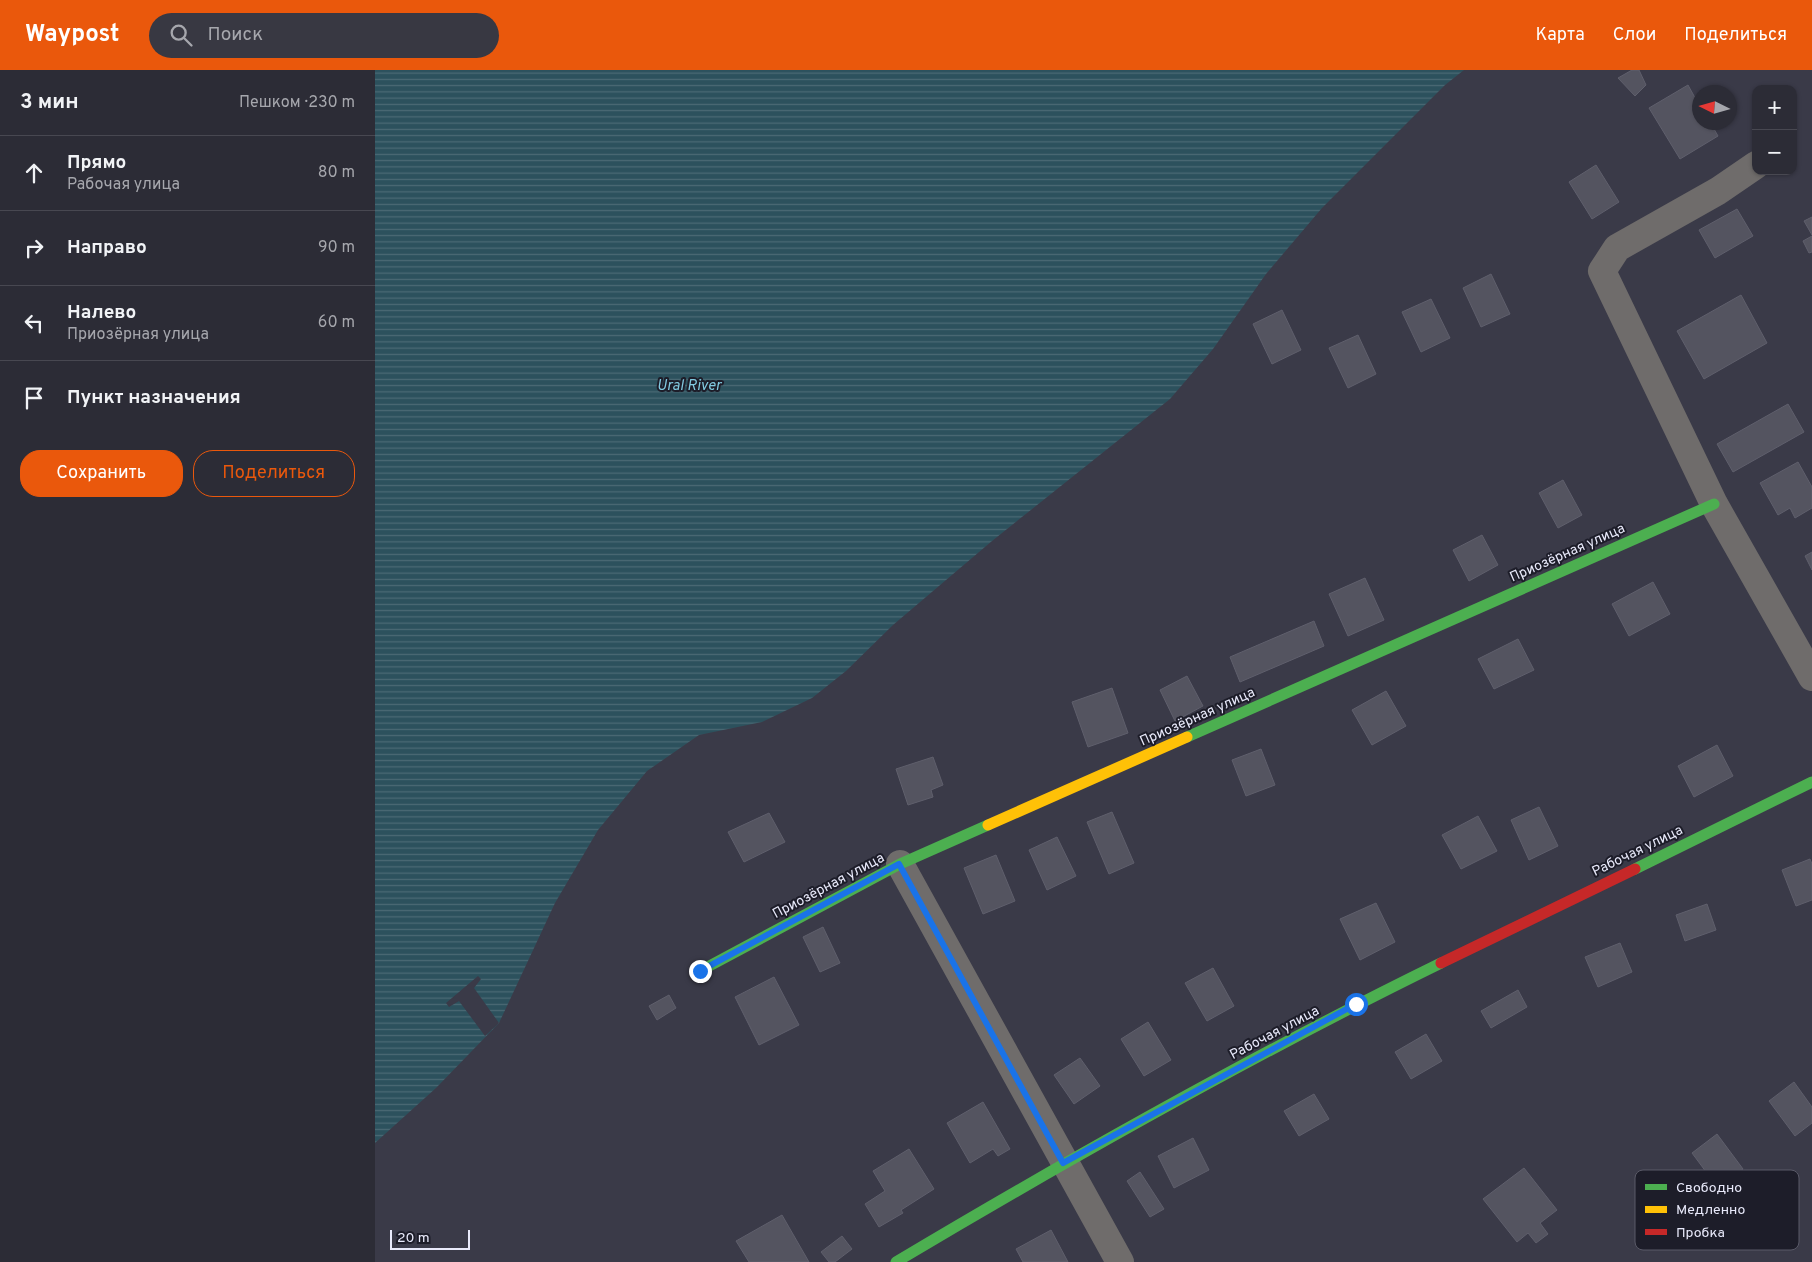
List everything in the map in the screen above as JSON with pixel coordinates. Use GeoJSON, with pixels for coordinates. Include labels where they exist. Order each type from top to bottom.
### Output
{"type":"FeatureCollection","features":[{"type":"Feature","properties":{"kind":"street"},"geometry":{"type":"LineString","coordinates":[[1752,168],[1718,191],[1617,248],[1602,271],[1714,504],[1812,677]]}},
{"type":"Feature","properties":{"kind":"street","name":"Приозёрная улица"},"geometry":{"type":"LineString","coordinates":[[700,971],[899,864],[1714,504]]}},
{"type":"Feature","properties":{"kind":"street","name":"Рабочая улица"},"geometry":{"type":"LineString","coordinates":[[896,1262],[1063,1163],[1356,1004],[1812,782]]}},
{"type":"Feature","properties":{"kind":"street"},"geometry":{"type":"LineString","coordinates":[[899,864],[1063,1163],[1120,1262]]}},
{"type":"Feature","properties":{"kind":"water","name":"Ural River"},"geometry":{"type":"Polygon","coordinates":[[[375,70],[1464,70],[1445,85],[1322,208],[1266,274],[1213,349],[1170,399],[992,541],[893,625],[846,671],[812,698],[762,722],[699,735],[647,771],[598,830],[555,903],[499,1023],[436,1088],[375,1143],[375,70]]]}},
{"type":"Feature","properties":{"kind":"pier"},"geometry":{"type":"Polygon","coordinates":[[[478,976],[481,979],[474,988],[499,1023],[485,1036],[459,1001],[449,1007],[446,1003],[478,976]]]}},
{"type":"Feature","properties":{"kind":"building"},"geometry":{"type":"Polygon","coordinates":[[[1632,70],[1639,70],[1646,85],[1635,96],[1618,78],[1632,70]]]}},
{"type":"Feature","properties":{"kind":"building"},"geometry":{"type":"Polygon","coordinates":[[[1688,85],[1692,92],[1692,130],[1715,130],[1718,136],[1680,159],[1649,108],[1688,85]]]}},
{"type":"Feature","properties":{"kind":"building"},"geometry":{"type":"Polygon","coordinates":[[[1596,165],[1619,202],[1592,219],[1569,182],[1596,165]]]}},
{"type":"Feature","properties":{"kind":"building"},"geometry":{"type":"Polygon","coordinates":[[[1737,209],[1753,236],[1715,258],[1699,230],[1737,209]]]}},
{"type":"Feature","properties":{"kind":"building"},"geometry":{"type":"Polygon","coordinates":[[[1812,217],[1812,235],[1804,221],[1812,217]]]}},
{"type":"Feature","properties":{"kind":"building"},"geometry":{"type":"Polygon","coordinates":[[[1812,236],[1812,252],[1809,253],[1803,241],[1812,236]]]}},
{"type":"Feature","properties":{"kind":"building"},"geometry":{"type":"Polygon","coordinates":[[[1491,274],[1510,314],[1481,327],[1463,288],[1491,274]]]}},
{"type":"Feature","properties":{"kind":"building"},"geometry":{"type":"Polygon","coordinates":[[[1741,295],[1767,343],[1704,379],[1677,331],[1741,295]]]}},
{"type":"Feature","properties":{"kind":"building"},"geometry":{"type":"Polygon","coordinates":[[[1431,299],[1450,338],[1421,352],[1402,312],[1431,299]]]}},
{"type":"Feature","properties":{"kind":"building"},"geometry":{"type":"Polygon","coordinates":[[[1282,310],[1301,350],[1272,364],[1253,324],[1282,310]]]}},
{"type":"Feature","properties":{"kind":"building"},"geometry":{"type":"Polygon","coordinates":[[[1358,335],[1376,374],[1348,388],[1329,348],[1358,335]]]}},
{"type":"Feature","properties":{"kind":"building"},"geometry":{"type":"Polygon","coordinates":[[[1788,404],[1804,432],[1733,472],[1717,444],[1788,404]]]}},
{"type":"Feature","properties":{"kind":"building"},"geometry":{"type":"Polygon","coordinates":[[[1798,462],[1812,487],[1812,508],[1795,518],[1790,508],[1778,515],[1760,483],[1798,462]]]}},
{"type":"Feature","properties":{"kind":"building"},"geometry":{"type":"Polygon","coordinates":[[[1563,480],[1582,515],[1558,528],[1539,493],[1563,480]]]}},
{"type":"Feature","properties":{"kind":"building"},"geometry":{"type":"Polygon","coordinates":[[[1482,535],[1498,565],[1469,581],[1453,550],[1482,535]]]}},
{"type":"Feature","properties":{"kind":"building"},"geometry":{"type":"Polygon","coordinates":[[[1812,552],[1812,570],[1805,556],[1812,552]]]}},
{"type":"Feature","properties":{"kind":"building"},"geometry":{"type":"Polygon","coordinates":[[[1365,578],[1384,620],[1348,636],[1329,594],[1365,578]]]}},
{"type":"Feature","properties":{"kind":"building"},"geometry":{"type":"Polygon","coordinates":[[[1653,582],[1670,614],[1629,636],[1612,604],[1653,582]]]}},
{"type":"Feature","properties":{"kind":"building"},"geometry":{"type":"Polygon","coordinates":[[[1314,621],[1324,646],[1240,682],[1230,657],[1314,621]]]}},
{"type":"Feature","properties":{"kind":"building"},"geometry":{"type":"Polygon","coordinates":[[[1518,639],[1534,670],[1494,689],[1478,659],[1518,639]]]}},
{"type":"Feature","properties":{"kind":"building"},"geometry":{"type":"Polygon","coordinates":[[[1187,676],[1203,706],[1175,721],[1160,690],[1187,676]]]}},
{"type":"Feature","properties":{"kind":"building"},"geometry":{"type":"Polygon","coordinates":[[[1112,688],[1128,733],[1088,747],[1072,702],[1112,688]]]}},
{"type":"Feature","properties":{"kind":"building"},"geometry":{"type":"Polygon","coordinates":[[[1386,691],[1406,726],[1372,745],[1352,710],[1386,691]]]}},
{"type":"Feature","properties":{"kind":"building"},"geometry":{"type":"Polygon","coordinates":[[[1717,745],[1733,776],[1694,797],[1678,766],[1717,745]]]}},
{"type":"Feature","properties":{"kind":"building"},"geometry":{"type":"Polygon","coordinates":[[[1261,749],[1275,785],[1246,796],[1232,760],[1261,749]]]}},
{"type":"Feature","properties":{"kind":"building"},"geometry":{"type":"Polygon","coordinates":[[[933,757],[943,785],[931,790],[933,797],[908,805],[896,769],[933,757]]]}},
{"type":"Feature","properties":{"kind":"building"},"geometry":{"type":"Polygon","coordinates":[[[1539,807],[1558,846],[1529,860],[1511,820],[1539,807]]]}},
{"type":"Feature","properties":{"kind":"building"},"geometry":{"type":"Polygon","coordinates":[[[1112,812],[1134,863],[1109,874],[1087,822],[1112,812]]]}},
{"type":"Feature","properties":{"kind":"building"},"geometry":{"type":"Polygon","coordinates":[[[769,813],[785,842],[744,862],[728,832],[769,813]]]}},
{"type":"Feature","properties":{"kind":"building"},"geometry":{"type":"Polygon","coordinates":[[[1478,816],[1497,851],[1461,869],[1442,835],[1478,816]]]}},
{"type":"Feature","properties":{"kind":"building"},"geometry":{"type":"Polygon","coordinates":[[[1057,837],[1076,876],[1047,890],[1029,850],[1057,837]]]}},
{"type":"Feature","properties":{"kind":"building"},"geometry":{"type":"Polygon","coordinates":[[[996,855],[1015,901],[983,914],[964,868],[996,855]]]}},
{"type":"Feature","properties":{"kind":"building"},"geometry":{"type":"Polygon","coordinates":[[[1810,859],[1812,864],[1812,900],[1796,906],[1782,870],[1810,859]]]}},
{"type":"Feature","properties":{"kind":"building"},"geometry":{"type":"Polygon","coordinates":[[[1376,903],[1395,942],[1360,960],[1340,919],[1376,903]]]}},
{"type":"Feature","properties":{"kind":"building"},"geometry":{"type":"Polygon","coordinates":[[[1707,904],[1716,930],[1685,941],[1676,915],[1707,904]]]}},
{"type":"Feature","properties":{"kind":"building"},"geometry":{"type":"Polygon","coordinates":[[[823,927],[840,963],[820,972],[803,937],[823,927]]]}},
{"type":"Feature","properties":{"kind":"building"},"geometry":{"type":"Polygon","coordinates":[[[1620,943],[1632,972],[1598,987],[1585,957],[1620,943]]]}},
{"type":"Feature","properties":{"kind":"building"},"geometry":{"type":"Polygon","coordinates":[[[1213,968],[1234,1006],[1207,1021],[1185,983],[1213,968]]]}},
{"type":"Feature","properties":{"kind":"building"},"geometry":{"type":"Polygon","coordinates":[[[774,977],[799,1025],[759,1045],[735,997],[774,977]]]}},
{"type":"Feature","properties":{"kind":"building"},"geometry":{"type":"Polygon","coordinates":[[[1518,990],[1527,1007],[1491,1028],[1481,1011],[1518,990]]]}},
{"type":"Feature","properties":{"kind":"building"},"geometry":{"type":"Polygon","coordinates":[[[669,995],[676,1008],[657,1020],[649,1006],[669,995]]]}},
{"type":"Feature","properties":{"kind":"building"},"geometry":{"type":"Polygon","coordinates":[[[1148,1022],[1171,1060],[1144,1076],[1121,1039],[1148,1022]]]}},
{"type":"Feature","properties":{"kind":"building"},"geometry":{"type":"Polygon","coordinates":[[[1426,1034],[1442,1061],[1411,1079],[1395,1052],[1426,1034]]]}},
{"type":"Feature","properties":{"kind":"building"},"geometry":{"type":"Polygon","coordinates":[[[1080,1058],[1100,1086],[1074,1104],[1054,1075],[1080,1058]]]}},
{"type":"Feature","properties":{"kind":"building"},"geometry":{"type":"Polygon","coordinates":[[[1794,1082],[1812,1107],[1812,1123],[1795,1136],[1769,1101],[1794,1082]]]}},
{"type":"Feature","properties":{"kind":"building"},"geometry":{"type":"Polygon","coordinates":[[[1314,1094],[1329,1119],[1299,1136],[1284,1111],[1314,1094]]]}},
{"type":"Feature","properties":{"kind":"building"},"geometry":{"type":"Polygon","coordinates":[[[983,1102],[1010,1149],[998,1156],[993,1149],[970,1163],[947,1123],[983,1102]]]}},
{"type":"Feature","properties":{"kind":"building"},"geometry":{"type":"Polygon","coordinates":[[[1717,1134],[1743,1169],[1705,1170],[1692,1153],[1717,1134]]]}},
{"type":"Feature","properties":{"kind":"building"},"geometry":{"type":"Polygon","coordinates":[[[1193,1138],[1209,1170],[1174,1188],[1158,1156],[1193,1138]]]}},
{"type":"Feature","properties":{"kind":"building"},"geometry":{"type":"Polygon","coordinates":[[[909,1149],[934,1189],[901,1210],[903,1213],[879,1227],[865,1204],[885,1191],[873,1171],[909,1149]]]}},
{"type":"Feature","properties":{"kind":"building"},"geometry":{"type":"Polygon","coordinates":[[[1524,1168],[1557,1210],[1540,1223],[1548,1234],[1536,1243],[1528,1233],[1517,1242],[1483,1199],[1524,1168]]]}},
{"type":"Feature","properties":{"kind":"building"},"geometry":{"type":"Polygon","coordinates":[[[1140,1172],[1164,1209],[1150,1217],[1127,1181],[1140,1172]]]}},
{"type":"Feature","properties":{"kind":"building"},"geometry":{"type":"Polygon","coordinates":[[[782,1215],[809,1262],[749,1262],[736,1241],[782,1215]]]}},
{"type":"Feature","properties":{"kind":"building"},"geometry":{"type":"Polygon","coordinates":[[[1051,1230],[1068,1262],[1023,1262],[1016,1249],[1051,1230]]]}},
{"type":"Feature","properties":{"kind":"building"},"geometry":{"type":"Polygon","coordinates":[[[842,1236],[852,1249],[835,1262],[829,1262],[821,1252],[842,1236]]]}},
{"type":"Feature","properties":{"kind":"traffic: fast"},"geometry":{"type":"LineString","coordinates":[[1187,737],[1714,504]]}},
{"type":"Feature","properties":{"kind":"traffic: fast"},"geometry":{"type":"LineString","coordinates":[[1635,869],[1812,782]]}},
{"type":"Feature","properties":{"kind":"traffic: fast"},"geometry":{"type":"LineString","coordinates":[[700,971],[900,864],[988,825]]}},
{"type":"Feature","properties":{"kind":"traffic: fast"},"geometry":{"type":"LineString","coordinates":[[896,1262],[1030,1183],[1165,1107],[1302,1033],[1441,963]]}},
{"type":"Feature","properties":{"kind":"traffic: slow"},"geometry":{"type":"LineString","coordinates":[[988,825],[1187,737]]}},
{"type":"Feature","properties":{"kind":"traffic: jam"},"geometry":{"type":"LineString","coordinates":[[1441,963],[1635,869]]}},
{"type":"Feature","properties":{"kind":"route"},"geometry":{"type":"LineString","coordinates":[[700,971],[899,864],[1063,1163],[1356,1004]]}}]}
